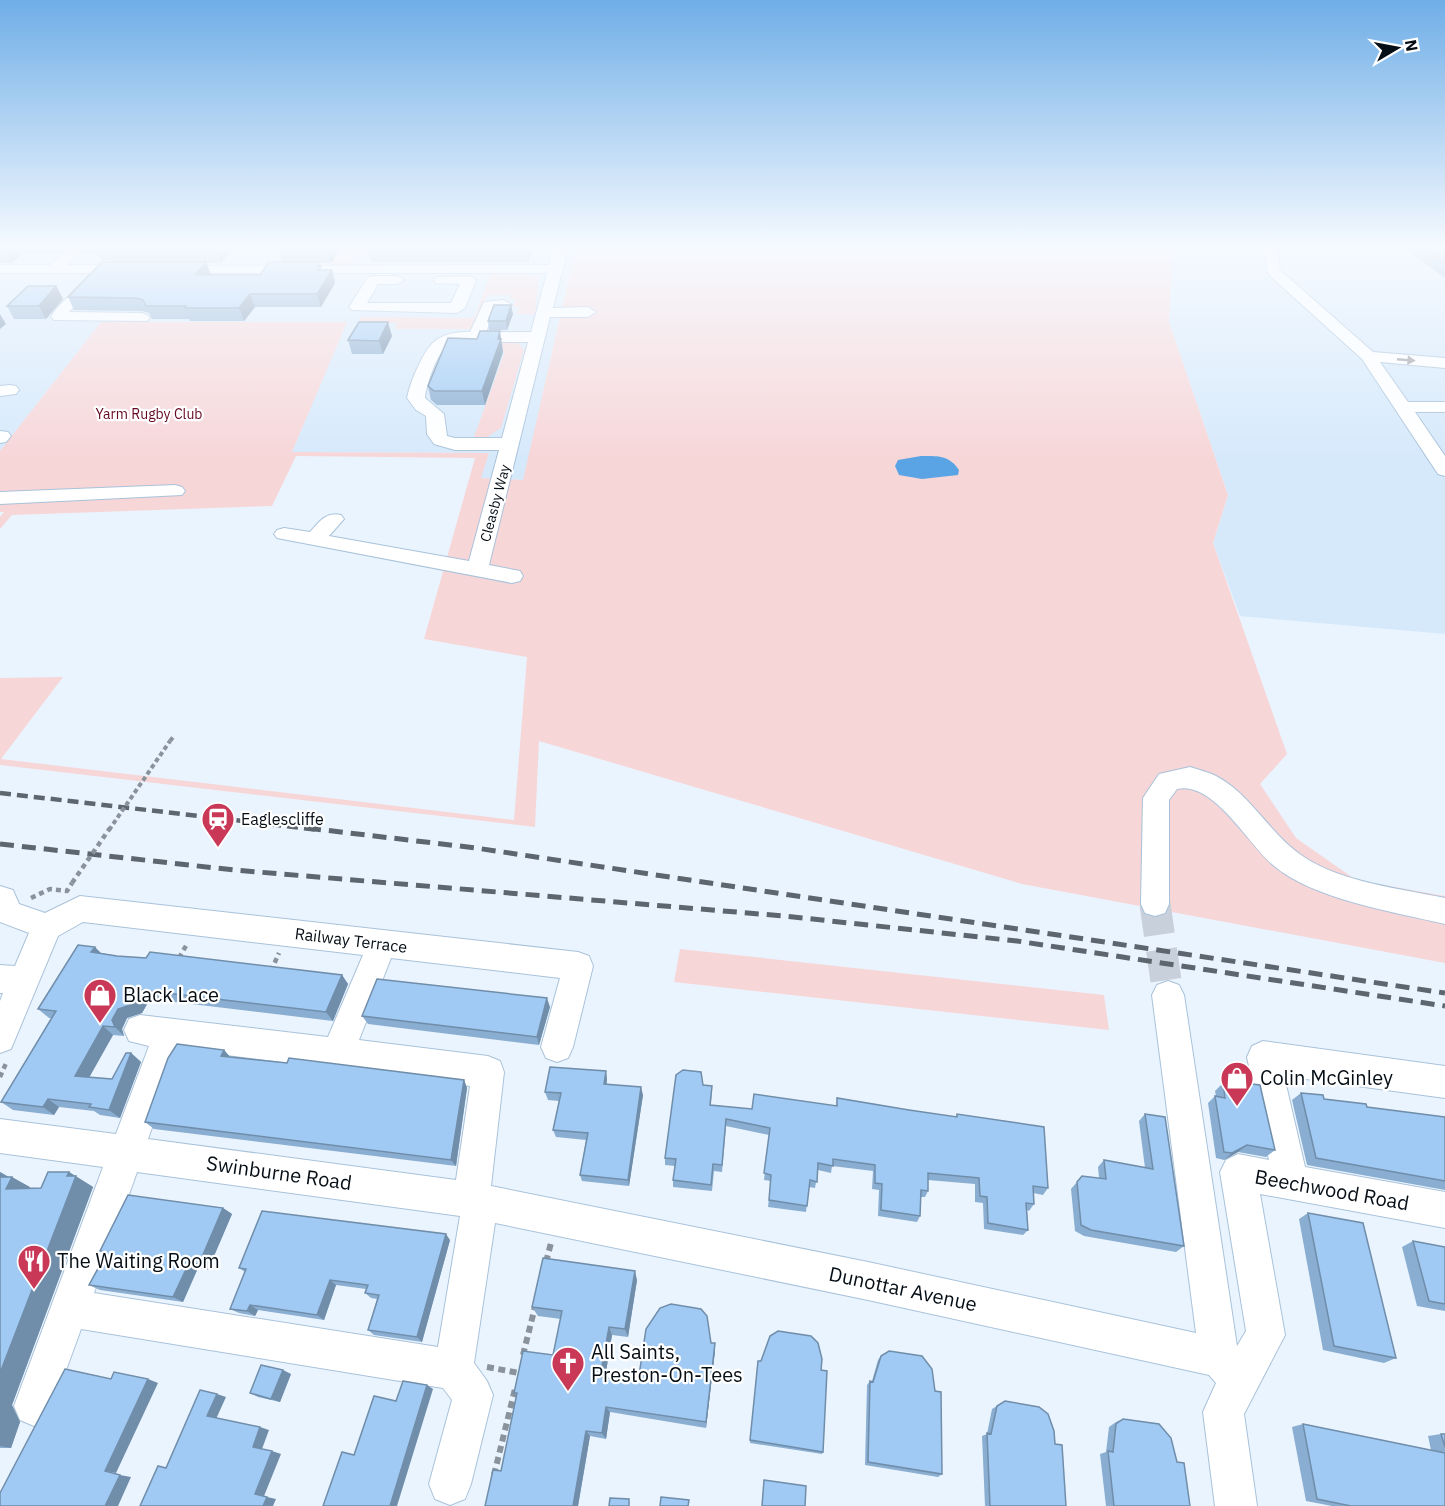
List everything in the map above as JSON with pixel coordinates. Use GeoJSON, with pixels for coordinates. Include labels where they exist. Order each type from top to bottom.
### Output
{"type":"FeatureCollection","features":[{"type":"Feature","properties":{"kind":"street"},"geometry":{"type":"LineString","coordinates":[[83,317],[142,318]]}},
{"type":"Feature","properties":{"kind":"street"},"geometry":{"type":"LineString","coordinates":[[477,337],[484,317]]}},
{"type":"Feature","properties":{"kind":"street","name":"Cleasby Way"},"geometry":{"type":"LineString","coordinates":[[477,569],[544,317]]}},
{"type":"Feature","properties":{"kind":"street"},"geometry":{"type":"LineString","coordinates":[[1324,317],[1368,356],[1445,470]]}},
{"type":"Feature","properties":{"kind":"street"},"geometry":{"type":"LineString","coordinates":[[510,444],[445,443],[436,434],[435,414],[422,406],[416,398],[417,389],[434,349],[449,338],[539,337]]}},
{"type":"Feature","properties":{"kind":"street"},"geometry":{"type":"LineString","coordinates":[[1368,356],[1445,363]]}},
{"type":"Feature","properties":{"kind":"street"},"geometry":{"type":"LineString","coordinates":[[1402,407],[1445,407]]}},
{"type":"Feature","properties":{"kind":"street"},"geometry":{"type":"LineString","coordinates":[[0,498],[175,491]]}},
{"type":"Feature","properties":{"kind":"street"},"geometry":{"type":"LineString","coordinates":[[314,540],[334,519]]}},
{"type":"Feature","properties":{"kind":"street"},"geometry":{"type":"LineString","coordinates":[[284,534],[513,576]]}},
{"type":"Feature","properties":{"kind":"street"},"geometry":{"type":"LineString","coordinates":[[1155,904],[1156,798],[1168,781],[1188,777],[1208,783],[1222,793],[1274,849],[1296,867],[1386,898],[1445,911]]}},
{"type":"Feature","properties":{"kind":"street"},"geometry":{"type":"LineString","coordinates":[[0,1038],[12,980],[47,927],[2,909]]}},
{"type":"Feature","properties":{"kind":"street","name":"Railway Terrace"},"geometry":{"type":"LineString","coordinates":[[47,927],[80,909],[578,966],[557,1047]]}},
{"type":"Feature","properties":{"kind":"street"},"geometry":{"type":"LineString","coordinates":[[337,1054],[382,944]]}},
{"type":"Feature","properties":{"kind":"street"},"geometry":{"type":"LineString","coordinates":[[1168,995],[1229,1368],[1223,1412],[1236,1506]]}},
{"type":"Feature","properties":{"kind":"street"},"geometry":{"type":"LineString","coordinates":[[34,1406],[124,1152],[155,1032],[488,1072],[456,1359],[451,1366],[443,1368],[83,1310],[68,1311]]}},
{"type":"Feature","properties":{"kind":"street"},"geometry":{"type":"LineString","coordinates":[[1291,1182],[1263,1057],[1445,1082]]}},
{"type":"Feature","properties":{"kind":"street","name":"Swinburne Road"},"geometry":{"type":"LineString","coordinates":[[0,1136],[475,1201],[555,1229]]}},
{"type":"Feature","properties":{"kind":"street","name":"Beechwood Road"},"geometry":{"type":"LineString","coordinates":[[1229,1368],[1266,1335],[1238,1172],[1445,1210]]}},
{"type":"Feature","properties":{"kind":"street","name":"Dunottar Avenue"},"geometry":{"type":"LineString","coordinates":[[555,1229],[868,1281],[1229,1368]]}},
{"type":"Feature","properties":{"kind":"street"},"geometry":{"type":"LineString","coordinates":[[450,1484],[472,1395],[451,1366]]}},
{"type":"Feature","properties":{"kind":"path"},"geometry":{"type":"LineString","coordinates":[[50,889],[67,891],[174,736]]}},
{"type":"Feature","properties":{"kind":"path"},"geometry":{"type":"LineString","coordinates":[[177,962],[199,923]]}},
{"type":"Feature","properties":{"kind":"path"},"geometry":{"type":"LineString","coordinates":[[270,973],[289,933]]}},
{"type":"Feature","properties":{"kind":"path"},"geometry":{"type":"LineString","coordinates":[[544,1273],[555,1229]]}},
{"type":"Feature","properties":{"kind":"path"},"geometry":{"type":"LineString","coordinates":[[492,1484],[538,1295]]}},
{"type":"Feature","properties":{"kind":"shaded area"},"geometry":{"type":"Polygon","coordinates":[[[0,317],[560,317],[524,480],[480,478],[488,453],[292,452],[346,322],[101,322],[0,451],[0,317]]]}},
{"type":"Feature","properties":{"kind":"shaded area"},"geometry":{"type":"Polygon","coordinates":[[[1169,317],[1445,317],[1445,634],[1240,616],[1213,543],[1228,495],[1169,317]]]}},
{"type":"Feature","properties":{"kind":"green space"},"geometry":{"type":"Polygon","coordinates":[[[361,317],[478,317],[474,329],[395,329],[397,323],[358,323],[361,317]]]}},
{"type":"Feature","properties":{"kind":"green space","name":"Yarm Rugby Club"},"geometry":{"type":"Polygon","coordinates":[[[560,317],[1169,317],[1228,495],[1213,543],[1287,754],[1260,784],[1296,838],[1356,880],[1445,896],[1445,963],[1022,884],[539,741],[535,827],[0,765],[0,678],[63,677],[1,759],[514,820],[527,657],[424,639],[475,458],[296,456],[272,506],[12,515],[0,529],[0,517],[4,512],[0,512],[0,451],[101,322],[347,322],[292,452],[489,453],[481,478],[523,480],[560,317]]]}},
{"type":"Feature","properties":{"kind":"green space"},"geometry":{"type":"Polygon","coordinates":[[[493,342],[518,343],[524,350],[501,428],[487,437],[474,437],[505,351],[489,350],[493,342]]]}},
{"type":"Feature","properties":{"kind":"green space"},"geometry":{"type":"Polygon","coordinates":[[[680,949],[1104,995],[1109,1030],[674,982],[680,949]]]}},
{"type":"Feature","properties":{"kind":"water"},"geometry":{"type":"Polygon","coordinates":[[[938,456],[951,461],[959,470],[958,475],[922,479],[899,475],[895,466],[898,460],[938,456]]]}},
{"type":"Feature","properties":{"kind":"building"},"geometry":{"type":"Polygon","coordinates":[[[489,317],[507,317],[506,321],[488,321],[489,317]]]}},
{"type":"Feature","properties":{"kind":"building"},"geometry":{"type":"Polygon","coordinates":[[[359,322],[388,322],[379,341],[348,340],[359,322]]]}},
{"type":"Feature","properties":{"kind":"building"},"geometry":{"type":"Polygon","coordinates":[[[480,331],[500,331],[498,339],[501,339],[482,391],[434,391],[428,386],[448,338],[477,339],[480,331]]]}},
{"type":"Feature","properties":{"kind":"building"},"geometry":{"type":"Polygon","coordinates":[[[78,945],[95,947],[91,952],[117,956],[146,958],[150,952],[342,975],[326,1012],[141,990],[133,1004],[118,1009],[112,1020],[115,1027],[103,1026],[75,1076],[112,1079],[126,1053],[131,1053],[109,1110],[89,1107],[91,1104],[48,1099],[43,1107],[1,1102],[56,1011],[38,1009],[78,945]]]}},
{"type":"Feature","properties":{"kind":"building"},"geometry":{"type":"Polygon","coordinates":[[[377,979],[547,998],[537,1037],[362,1016],[377,979]]]}},
{"type":"Feature","properties":{"kind":"building"},"geometry":{"type":"Polygon","coordinates":[[[177,1044],[224,1050],[221,1056],[287,1063],[289,1058],[464,1080],[451,1160],[145,1122],[168,1058],[177,1044]]]}},
{"type":"Feature","properties":{"kind":"building"},"geometry":{"type":"Polygon","coordinates":[[[550,1067],[606,1071],[604,1084],[641,1087],[628,1180],[580,1175],[588,1133],[553,1130],[561,1093],[545,1092],[550,1067]]]}},
{"type":"Feature","properties":{"kind":"building"},"geometry":{"type":"Polygon","coordinates":[[[683,1070],[701,1072],[703,1085],[712,1086],[710,1105],[752,1109],[754,1094],[837,1106],[837,1098],[957,1117],[957,1114],[1044,1127],[1048,1188],[1033,1186],[1034,1204],[1026,1203],[1028,1230],[988,1223],[987,1197],[980,1196],[979,1178],[928,1173],[928,1191],[921,1190],[920,1216],[881,1210],[882,1184],[875,1183],[875,1165],[833,1159],[833,1166],[818,1163],[817,1182],[810,1180],[807,1206],[769,1200],[771,1175],[764,1173],[770,1128],[726,1119],[722,1165],[713,1164],[711,1185],[673,1180],[676,1159],[665,1158],[676,1075],[683,1070]]]}},
{"type":"Feature","properties":{"kind":"building"},"geometry":{"type":"Polygon","coordinates":[[[1236,1082],[1260,1085],[1275,1150],[1247,1145],[1232,1153],[1224,1152],[1215,1096],[1225,1098],[1223,1083],[1237,1086],[1236,1082]]]}},
{"type":"Feature","properties":{"kind":"building"},"geometry":{"type":"Polygon","coordinates":[[[1301,1093],[1323,1095],[1324,1099],[1366,1104],[1367,1107],[1445,1117],[1445,1181],[1316,1158],[1301,1093]]]}},
{"type":"Feature","properties":{"kind":"building"},"geometry":{"type":"Polygon","coordinates":[[[1145,1114],[1165,1117],[1184,1246],[1091,1230],[1081,1225],[1077,1182],[1082,1176],[1106,1179],[1104,1160],[1153,1169],[1145,1114]]]}},
{"type":"Feature","properties":{"kind":"building"},"geometry":{"type":"Polygon","coordinates":[[[48,1172],[69,1172],[67,1176],[76,1176],[0,1373],[0,1177],[12,1177],[6,1189],[41,1188],[48,1172]]]}},
{"type":"Feature","properties":{"kind":"building"},"geometry":{"type":"Polygon","coordinates":[[[128,1195],[223,1208],[199,1264],[189,1263],[173,1297],[89,1285],[107,1252],[100,1251],[128,1195]]]}},
{"type":"Feature","properties":{"kind":"building"},"geometry":{"type":"Polygon","coordinates":[[[262,1211],[446,1234],[417,1337],[368,1330],[379,1295],[365,1293],[368,1285],[330,1280],[317,1315],[250,1305],[247,1311],[230,1309],[246,1269],[239,1268],[262,1211]]]}},
{"type":"Feature","properties":{"kind":"building"},"geometry":{"type":"Polygon","coordinates":[[[1308,1213],[1363,1223],[1396,1358],[1334,1346],[1308,1213]]]}},
{"type":"Feature","properties":{"kind":"building"},"geometry":{"type":"Polygon","coordinates":[[[1413,1241],[1445,1247],[1445,1304],[1429,1301],[1413,1241]]]}},
{"type":"Feature","properties":{"kind":"building","name":"All Saints, Preston-On-Tees"},"geometry":{"type":"Polygon","coordinates":[[[543,1258],[635,1271],[625,1329],[609,1327],[600,1377],[638,1382],[646,1329],[660,1308],[671,1304],[701,1309],[707,1316],[711,1343],[715,1343],[706,1422],[606,1407],[602,1433],[586,1431],[573,1506],[485,1506],[493,1470],[501,1471],[523,1351],[553,1355],[562,1311],[532,1307],[543,1258]]]}},
{"type":"Feature","properties":{"kind":"building"},"geometry":{"type":"Polygon","coordinates":[[[778,1331],[811,1336],[818,1343],[822,1359],[821,1370],[827,1371],[823,1452],[750,1440],[758,1361],[761,1361],[770,1336],[778,1331]]]}},
{"type":"Feature","properties":{"kind":"building"},"geometry":{"type":"Polygon","coordinates":[[[889,1351],[922,1356],[932,1369],[935,1391],[941,1392],[942,1474],[868,1462],[870,1381],[873,1382],[881,1356],[889,1351]]]}},
{"type":"Feature","properties":{"kind":"building"},"geometry":{"type":"Polygon","coordinates":[[[261,1365],[283,1370],[271,1399],[250,1393],[261,1365]]]}},
{"type":"Feature","properties":{"kind":"building"},"geometry":{"type":"Polygon","coordinates":[[[65,1369],[111,1379],[114,1372],[148,1379],[105,1471],[120,1475],[105,1506],[0,1506],[0,1493],[65,1369]]]}},
{"type":"Feature","properties":{"kind":"building"},"geometry":{"type":"Polygon","coordinates":[[[403,1381],[427,1385],[390,1506],[323,1506],[342,1452],[354,1455],[374,1396],[396,1401],[403,1381]]]}},
{"type":"Feature","properties":{"kind":"building"},"geometry":{"type":"Polygon","coordinates":[[[200,1390],[217,1394],[207,1416],[260,1427],[253,1447],[272,1451],[255,1494],[267,1497],[263,1506],[140,1506],[158,1466],[166,1468],[200,1390]]]}},
{"type":"Feature","properties":{"kind":"building"},"geometry":{"type":"Polygon","coordinates":[[[1005,1401],[1039,1407],[1048,1414],[1054,1431],[1055,1444],[1062,1445],[1066,1506],[990,1506],[987,1433],[991,1434],[997,1406],[1005,1401]]]}},
{"type":"Feature","properties":{"kind":"building"},"geometry":{"type":"Polygon","coordinates":[[[1123,1419],[1159,1424],[1171,1438],[1177,1462],[1184,1463],[1190,1506],[1114,1506],[1108,1451],[1113,1452],[1116,1424],[1123,1419]]]}},
{"type":"Feature","properties":{"kind":"building"},"geometry":{"type":"Polygon","coordinates":[[[1303,1424],[1445,1453],[1445,1506],[1351,1506],[1317,1499],[1303,1424]]]}},
{"type":"Feature","properties":{"kind":"building"},"geometry":{"type":"Polygon","coordinates":[[[1441,1434],[1445,1434],[1445,1447],[1441,1434]]]}},
{"type":"Feature","properties":{"kind":"building"},"geometry":{"type":"Polygon","coordinates":[[[764,1480],[806,1486],[805,1506],[762,1506],[764,1480]]]}},
{"type":"Feature","properties":{"kind":"building"},"geometry":{"type":"Polygon","coordinates":[[[661,1497],[689,1500],[688,1506],[660,1506],[661,1497]]]}},
{"type":"Feature","properties":{"kind":"building"},"geometry":{"type":"Polygon","coordinates":[[[610,1498],[629,1499],[629,1506],[609,1506],[610,1498]]]}},
{"type":"Feature","properties":{"kind":"tunnel"},"geometry":{"type":"LineString","coordinates":[[1155,904],[1168,995]]}},
{"type":"Feature","properties":{"kind":"railway"},"geometry":{"type":"LineString","coordinates":[[0,793],[320,830]]}},
{"type":"Feature","properties":{"kind":"railway"},"geometry":{"type":"LineString","coordinates":[[307,828],[476,848],[1445,993]]}},
{"type":"Feature","properties":{"kind":"railway"},"geometry":{"type":"LineString","coordinates":[[0,844],[234,870],[784,916],[1017,941],[1445,1006]]}},
{"type":"Feature","properties":{"kind":"place","name":"Eaglescliffe"},"geometry":{"type":"Point","coordinates":[218,848]}},
{"type":"Feature","properties":{"kind":"place","name":"Black Lace"},"geometry":{"type":"Point","coordinates":[100,1024]}},
{"type":"Feature","properties":{"kind":"place","name":"Colin McGinley"},"geometry":{"type":"Point","coordinates":[1237,1107]}},
{"type":"Feature","properties":{"kind":"place","name":"The Waiting Room"},"geometry":{"type":"Point","coordinates":[34,1290]}},
{"type":"Feature","properties":{"kind":"place","name":"All Saints, Preston-On-Tees"},"geometry":{"type":"Point","coordinates":[568,1392]}}]}
